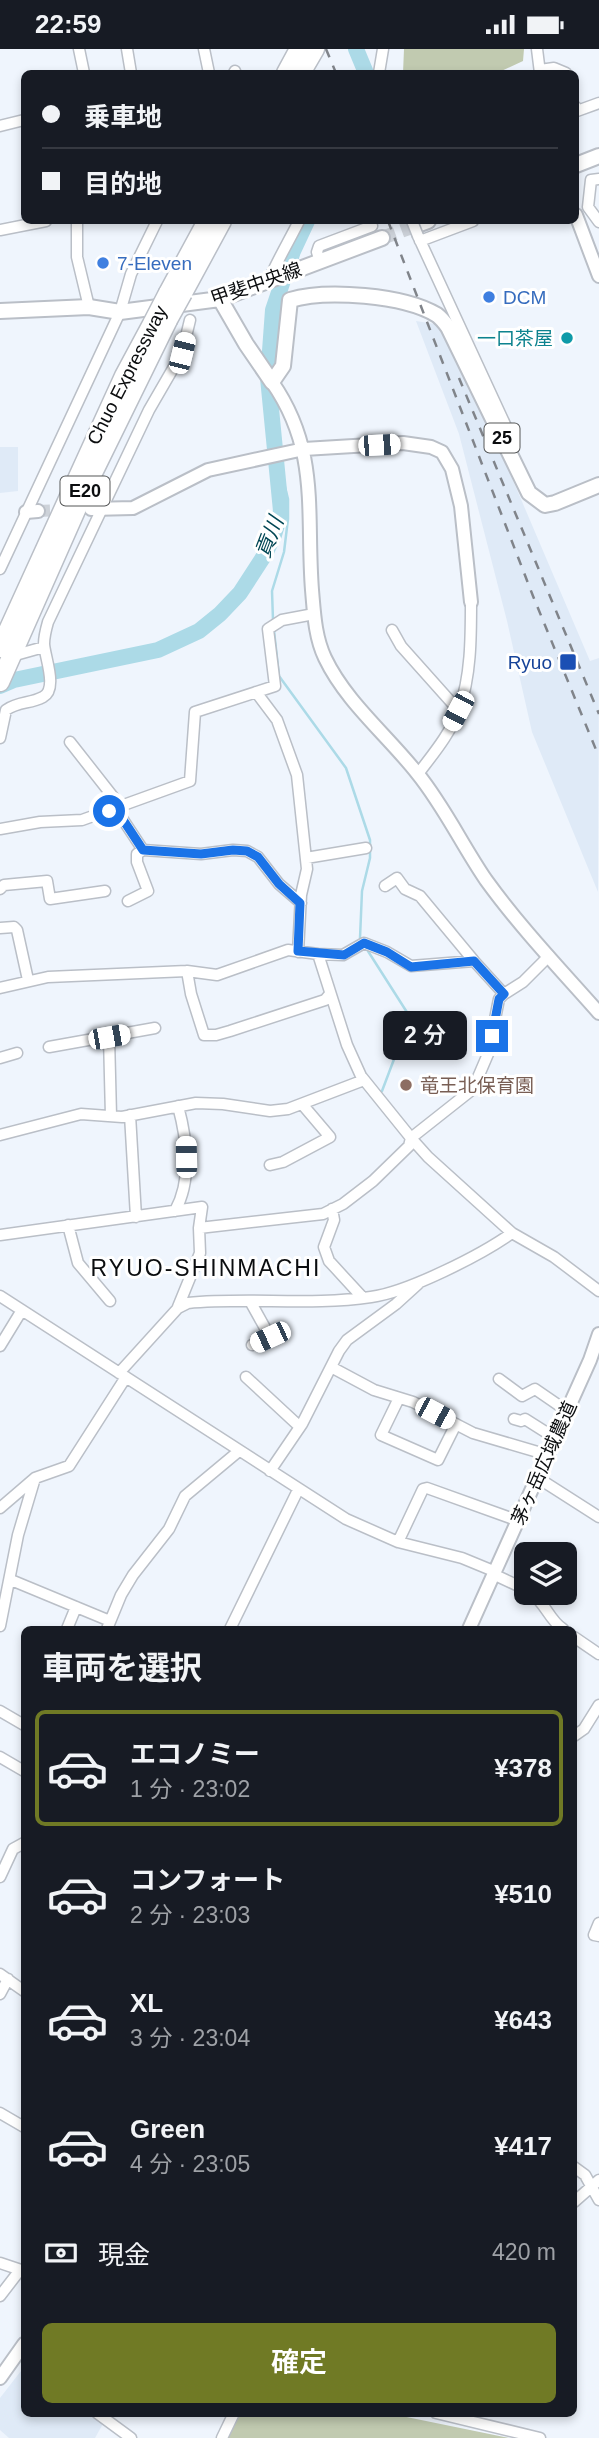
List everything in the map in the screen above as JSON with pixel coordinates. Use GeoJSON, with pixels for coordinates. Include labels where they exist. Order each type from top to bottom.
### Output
{"type":"FeatureCollection","features":[{"type":"Feature","properties":{"kind":"highway"},"geometry":{"type":"LineString","coordinates":[[290,70],[306,58]]}},
{"type":"Feature","properties":{"kind":"highway","name":"Chuo Expressway"},"geometry":{"type":"LineString","coordinates":[[176,293],[206,224]]}},
{"type":"Feature","properties":{"kind":"highway","name":"Chuo Expressway"},"geometry":{"type":"LineString","coordinates":[[0,682],[9,655],[161,321],[220,224]]}},
{"type":"Feature","properties":{"kind":"main road"},"geometry":{"type":"LineString","coordinates":[[579,164],[599,156]]}},
{"type":"Feature","properties":{"kind":"main road","name":"甲斐中央線"},"geometry":{"type":"LineString","coordinates":[[0,311],[89,307],[120,312],[220,299],[382,238]]}},
{"type":"Feature","properties":{"kind":"main road","name":"25"},"geometry":{"type":"LineString","coordinates":[[272,382],[283,366],[290,300],[351,294],[408,304],[438,316],[448,327],[529,493],[545,505],[599,485]]}},
{"type":"Feature","properties":{"kind":"main road"},"geometry":{"type":"LineString","coordinates":[[220,299],[272,382]]}},
{"type":"Feature","properties":{"kind":"street"},"geometry":{"type":"LineString","coordinates":[[79,49],[83,70]]}},
{"type":"Feature","properties":{"kind":"street"},"geometry":{"type":"LineString","coordinates":[[127,49],[130,70]]}},
{"type":"Feature","properties":{"kind":"street"},"geometry":{"type":"LineString","coordinates":[[204,49],[208,70]]}},
{"type":"Feature","properties":{"kind":"street"},"geometry":{"type":"LineString","coordinates":[[380,70],[383,49]]}},
{"type":"Feature","properties":{"kind":"street"},"geometry":{"type":"LineString","coordinates":[[537,49],[540,70]]}},
{"type":"Feature","properties":{"kind":"street"},"geometry":{"type":"LineString","coordinates":[[579,110],[599,103]]}},
{"type":"Feature","properties":{"kind":"street"},"geometry":{"type":"LineString","coordinates":[[0,127],[21,121]]}},
{"type":"Feature","properties":{"kind":"street"},"geometry":{"type":"LineString","coordinates":[[599,179],[592,180],[588,207],[599,222]]}},
{"type":"Feature","properties":{"kind":"street"},"geometry":{"type":"LineString","coordinates":[[579,221],[595,255],[599,276]]}},
{"type":"Feature","properties":{"kind":"street"},"geometry":{"type":"LineString","coordinates":[[0,230],[31,224]]}},
{"type":"Feature","properties":{"kind":"street"},"geometry":{"type":"LineString","coordinates":[[77,224],[77,257],[89,307]]}},
{"type":"Feature","properties":{"kind":"street"},"geometry":{"type":"LineString","coordinates":[[0,569],[32,511],[120,312],[131,274],[156,224]]}},
{"type":"Feature","properties":{"kind":"street"},"geometry":{"type":"LineString","coordinates":[[270,280],[282,249],[297,224]]}},
{"type":"Feature","properties":{"kind":"street"},"geometry":{"type":"LineString","coordinates":[[450,224],[420,228],[509,433],[502,437]]}},
{"type":"Feature","properties":{"kind":"street"},"geometry":{"type":"LineString","coordinates":[[318,262],[319,246],[372,226]]}},
{"type":"Feature","properties":{"kind":"street"},"geometry":{"type":"LineString","coordinates":[[0,739],[3,711],[16,703],[44,697],[48,693],[50,685],[44,647],[48,622],[96,509],[182,353],[190,320]]}},
{"type":"Feature","properties":{"kind":"street"},"geometry":{"type":"LineString","coordinates":[[272,382],[297,426],[304,449],[310,496],[314,614],[325,658],[346,691],[418,774],[485,879],[599,1013]]}},
{"type":"Feature","properties":{"kind":"street"},"geometry":{"type":"LineString","coordinates":[[96,509],[133,508],[208,471],[304,449],[403,443],[431,447],[442,452],[452,469],[461,506],[471,602],[471,635],[466,686],[458,711],[446,736],[418,774]]}},
{"type":"Feature","properties":{"kind":"street"},"geometry":{"type":"LineString","coordinates":[[0,829],[40,822],[82,820],[190,781],[195,712],[275,686],[268,629],[279,622],[314,614]]}},
{"type":"Feature","properties":{"kind":"street"},"geometry":{"type":"LineString","coordinates":[[392,630],[401,646],[458,711]]}},
{"type":"Feature","properties":{"kind":"street"},"geometry":{"type":"LineString","coordinates":[[9,655],[44,647]]}},
{"type":"Feature","properties":{"kind":"street"},"geometry":{"type":"LineString","coordinates":[[256,692],[277,720],[297,775],[307,869],[300,903],[298,951]]}},
{"type":"Feature","properties":{"kind":"street"},"geometry":{"type":"LineString","coordinates":[[70,742],[114,798],[117,809],[143,850]]}},
{"type":"Feature","properties":{"kind":"street"},"geometry":{"type":"LineString","coordinates":[[306,858],[366,848]]}},
{"type":"Feature","properties":{"kind":"street"},"geometry":{"type":"LineString","coordinates":[[128,901],[148,891],[137,854],[143,850],[201,854],[233,850],[247,851],[258,857],[279,884],[300,903]]}},
{"type":"Feature","properties":{"kind":"street"},"geometry":{"type":"LineString","coordinates":[[385,886],[397,878],[405,889],[420,896],[504,994]]}},
{"type":"Feature","properties":{"kind":"street"},"geometry":{"type":"LineString","coordinates":[[0,889],[4,885],[47,881],[50,899],[104,891]]}},
{"type":"Feature","properties":{"kind":"street"},"geometry":{"type":"LineString","coordinates":[[0,928],[14,927],[17,930],[28,980]]}},
{"type":"Feature","properties":{"kind":"street"},"geometry":{"type":"LineString","coordinates":[[0,988],[48,977],[187,971],[217,975],[288,950],[344,955],[361,945],[387,952],[411,967],[474,961]]}},
{"type":"Feature","properties":{"kind":"street"},"geometry":{"type":"LineString","coordinates":[[318,954],[347,1045],[364,1080],[411,1138],[428,1157],[512,1233],[554,1257],[599,1290]]}},
{"type":"Feature","properties":{"kind":"street"},"geometry":{"type":"LineString","coordinates":[[199,1228],[256,1220],[302,1218],[343,1204],[373,1181],[409,1146],[411,1138],[473,1089],[488,1055],[499,999],[523,982],[549,956]]}},
{"type":"Feature","properties":{"kind":"street"},"geometry":{"type":"LineString","coordinates":[[187,971],[204,1035],[230,1031],[325,1000],[330,994]]}},
{"type":"Feature","properties":{"kind":"street"},"geometry":{"type":"LineString","coordinates":[[48,1047],[155,1028]]}},
{"type":"Feature","properties":{"kind":"street"},"geometry":{"type":"LineString","coordinates":[[109,1037],[111,1116]]}},
{"type":"Feature","properties":{"kind":"street"},"geometry":{"type":"LineString","coordinates":[[0,1058],[17,1053]]}},
{"type":"Feature","properties":{"kind":"street"},"geometry":{"type":"LineString","coordinates":[[0,1135],[80,1114],[130,1115],[196,1103],[270,1111],[288,1109],[364,1080]]}},
{"type":"Feature","properties":{"kind":"street"},"geometry":{"type":"LineString","coordinates":[[270,1165],[283,1162],[330,1137],[302,1104]]}},
{"type":"Feature","properties":{"kind":"street"},"geometry":{"type":"LineString","coordinates":[[175,1211],[182,1198],[186,1157],[185,1133],[178,1105]]}},
{"type":"Feature","properties":{"kind":"street"},"geometry":{"type":"LineString","coordinates":[[130,1115],[136,1217]]}},
{"type":"Feature","properties":{"kind":"street"},"geometry":{"type":"LineString","coordinates":[[0,1235],[202,1207],[200,1253],[178,1308],[122,1375],[69,1466],[35,1478],[0,1508]]}},
{"type":"Feature","properties":{"kind":"street"},"geometry":{"type":"LineString","coordinates":[[332,1209],[334,1220],[324,1247],[329,1261],[363,1298]]}},
{"type":"Feature","properties":{"kind":"street"},"geometry":{"type":"LineString","coordinates":[[68,1225],[78,1263],[110,1301]]}},
{"type":"Feature","properties":{"kind":"street"},"geometry":{"type":"LineString","coordinates":[[178,1308],[188,1303],[374,1297],[424,1279],[492,1247],[512,1233]]}},
{"type":"Feature","properties":{"kind":"street"},"geometry":{"type":"LineString","coordinates":[[270,1471],[300,1427],[347,1340],[396,1304],[424,1279]]}},
{"type":"Feature","properties":{"kind":"street"},"geometry":{"type":"LineString","coordinates":[[0,1296],[346,1519],[398,1542],[462,1558],[514,1583]]}},
{"type":"Feature","properties":{"kind":"street"},"geometry":{"type":"LineString","coordinates":[[250,1301],[270,1337],[252,1345]]}},
{"type":"Feature","properties":{"kind":"street"},"geometry":{"type":"LineString","coordinates":[[0,1346],[22,1310]]}},
{"type":"Feature","properties":{"kind":"street","name":"茅ヶ岳広域農道"},"geometry":{"type":"LineString","coordinates":[[470,1626],[538,1478],[599,1334]]}},
{"type":"Feature","properties":{"kind":"street"},"geometry":{"type":"LineString","coordinates":[[331,1367],[374,1390],[414,1402],[473,1433],[548,1455]]}},
{"type":"Feature","properties":{"kind":"street"},"geometry":{"type":"LineString","coordinates":[[246,1377],[300,1427]]}},
{"type":"Feature","properties":{"kind":"street"},"geometry":{"type":"LineString","coordinates":[[499,1379],[522,1396],[535,1389],[567,1411]]}},
{"type":"Feature","properties":{"kind":"street"},"geometry":{"type":"LineString","coordinates":[[399,1398],[381,1435],[438,1460],[456,1424]]}},
{"type":"Feature","properties":{"kind":"street"},"geometry":{"type":"LineString","coordinates":[[514,1419],[525,1419],[555,1438]]}},
{"type":"Feature","properties":{"kind":"street"},"geometry":{"type":"LineString","coordinates":[[11,1580],[76,1607],[109,1625],[133,1574],[169,1529],[185,1496],[239,1451]]}},
{"type":"Feature","properties":{"kind":"street"},"geometry":{"type":"LineString","coordinates":[[0,1626],[18,1535],[35,1478]]}},
{"type":"Feature","properties":{"kind":"street"},"geometry":{"type":"LineString","coordinates":[[538,1478],[599,1517]]}},
{"type":"Feature","properties":{"kind":"street"},"geometry":{"type":"LineString","coordinates":[[398,1542],[423,1489],[428,1488],[519,1521]]}},
{"type":"Feature","properties":{"kind":"street"},"geometry":{"type":"LineString","coordinates":[[231,1626],[299,1490]]}},
{"type":"Feature","properties":{"kind":"street"},"geometry":{"type":"LineString","coordinates":[[543,1605],[554,1623],[559,1626]]}},
{"type":"Feature","properties":{"kind":"street"},"geometry":{"type":"LineString","coordinates":[[68,1626],[76,1607]]}},
{"type":"Feature","properties":{"kind":"street"},"geometry":{"type":"LineString","coordinates":[[577,1638],[599,1654]]}},
{"type":"Feature","properties":{"kind":"street"},"geometry":{"type":"LineString","coordinates":[[577,1734],[584,1729],[599,1705]]}},
{"type":"Feature","properties":{"kind":"street"},"geometry":{"type":"LineString","coordinates":[[0,1711],[21,1723]]}},
{"type":"Feature","properties":{"kind":"street"},"geometry":{"type":"LineString","coordinates":[[0,1757],[21,1769]]}},
{"type":"Feature","properties":{"kind":"street"},"geometry":{"type":"LineString","coordinates":[[0,1877],[13,1849],[21,1845]]}},
{"type":"Feature","properties":{"kind":"street"},"geometry":{"type":"LineString","coordinates":[[599,1923],[594,1934],[599,1937]]}},
{"type":"Feature","properties":{"kind":"street"},"geometry":{"type":"LineString","coordinates":[[0,1994],[4,1976],[21,1989]]}},
{"type":"Feature","properties":{"kind":"street"},"geometry":{"type":"LineString","coordinates":[[0,2113],[21,2125]]}},
{"type":"Feature","properties":{"kind":"street"},"geometry":{"type":"LineString","coordinates":[[577,2169],[595,2183],[599,2200]]}},
{"type":"Feature","properties":{"kind":"street"},"geometry":{"type":"LineString","coordinates":[[577,2199],[595,2183]]}},
{"type":"Feature","properties":{"kind":"street"},"geometry":{"type":"LineString","coordinates":[[0,2263],[21,2271]]}},
{"type":"Feature","properties":{"kind":"street"},"geometry":{"type":"LineString","coordinates":[[0,2295],[21,2272]]}},
{"type":"Feature","properties":{"kind":"street"},"geometry":{"type":"LineString","coordinates":[[0,2378],[20,2360]]}},
{"type":"Feature","properties":{"kind":"street"},"geometry":{"type":"LineString","coordinates":[[102,2417],[131,2438]]}},
{"type":"Feature","properties":{"kind":"street"},"geometry":{"type":"LineString","coordinates":[[222,2438],[232,2417]]}},
{"type":"Feature","properties":{"kind":"street"},"geometry":{"type":"LineString","coordinates":[[453,2417],[540,2438]]}},
{"type":"Feature","properties":{"kind":"shaded area"},"geometry":{"type":"Polygon","coordinates":[[[416,321],[441,325],[506,464],[590,661],[599,658],[598,892],[532,732],[507,621],[459,434],[416,321]]]}},
{"type":"Feature","properties":{"kind":"shaded area"},"geometry":{"type":"Polygon","coordinates":[[[0,447],[18,447],[18,491],[0,493],[0,447]]]}},
{"type":"Feature","properties":{"kind":"shaded area"},"geometry":{"type":"Polygon","coordinates":[[[21,2371],[21,2417],[97,2417],[104,2422],[95,2438],[9,2438],[0,2430],[0,2398],[21,2371]]]}},
{"type":"Feature","properties":{"kind":"green space"},"geometry":{"type":"Polygon","coordinates":[[[404,49],[524,49],[523,61],[504,70],[403,70],[404,49]]]}},
{"type":"Feature","properties":{"kind":"green space"},"geometry":{"type":"Polygon","coordinates":[[[239,2417],[407,2417],[509,2438],[228,2438],[239,2417]]]}},
{"type":"Feature","properties":{"kind":"waterway","name":"貢川"},"geometry":{"type":"LineString","coordinates":[[356,49],[365,70]]}},
{"type":"Feature","properties":{"kind":"waterway","name":"貢川"},"geometry":{"type":"LineString","coordinates":[[0,686],[14,680],[158,650],[199,631],[240,593],[264,556],[281,511],[268,378],[273,310],[293,251],[306,224]]}},
{"type":"Feature","properties":{"kind":"waterway"},"geometry":{"type":"LineString","coordinates":[[273,620],[272,591],[284,552],[288,519],[288,499],[278,459]]}},
{"type":"Feature","properties":{"kind":"waterway"},"geometry":{"type":"LineString","coordinates":[[274,631],[279,676],[346,768],[370,840],[370,858],[362,891],[360,938],[363,942]]}},
{"type":"Feature","properties":{"kind":"waterway","name":"貢川"},"geometry":{"type":"LineString","coordinates":[[7,681],[14,680]]}},
{"type":"Feature","properties":{"kind":"waterway"},"geometry":{"type":"LineString","coordinates":[[366,948],[410,1017],[382,1091]]}},
{"type":"Feature","properties":{"kind":"tunnel"},"geometry":{"type":"LineString","coordinates":[[382,238],[420,224]]}},
{"type":"Feature","properties":{"kind":"tunnel"},"geometry":{"type":"LineString","coordinates":[[38,511],[69,510]]}},
{"type":"Feature","properties":{"kind":"railway"},"geometry":{"type":"LineString","coordinates":[[326,49],[335,70]]}},
{"type":"Feature","properties":{"kind":"railway"},"geometry":{"type":"LineString","coordinates":[[389,224],[533,596],[599,757]]}},
{"type":"Feature","properties":{"kind":"railway"},"geometry":{"type":"LineString","coordinates":[[459,378],[599,714]]}},
{"type":"Feature","properties":{"kind":"place","name":"7-Eleven"},"geometry":{"type":"Point","coordinates":[103,263]}},
{"type":"Feature","properties":{"kind":"place","name":"DCM"},"geometry":{"type":"Point","coordinates":[489,297]}},
{"type":"Feature","properties":{"kind":"place","name":"一口茶屋"},"geometry":{"type":"Point","coordinates":[567,338]}},
{"type":"Feature","properties":{"kind":"place","name":"Ryuo"},"geometry":{"type":"Point","coordinates":[568,662]}},
{"type":"Feature","properties":{"kind":"place","name":"竜王北保育園"},"geometry":{"type":"Point","coordinates":[406,1085]}},
{"type":"Feature","properties":{"kind":"district","name":"RYUO-SHINMACHI"},"geometry":{"type":"Point","coordinates":[206,1268]}},
{"type":"Feature","properties":{"kind":"route"},"geometry":{"type":"LineString","coordinates":[[109,811],[116,809],[143,850],[201,854],[233,850],[247,851],[258,857],[279,884],[300,903],[298,951],[344,955],[364,943],[387,952],[411,967],[474,961],[504,994],[499,999],[492,1036]]}}]}
